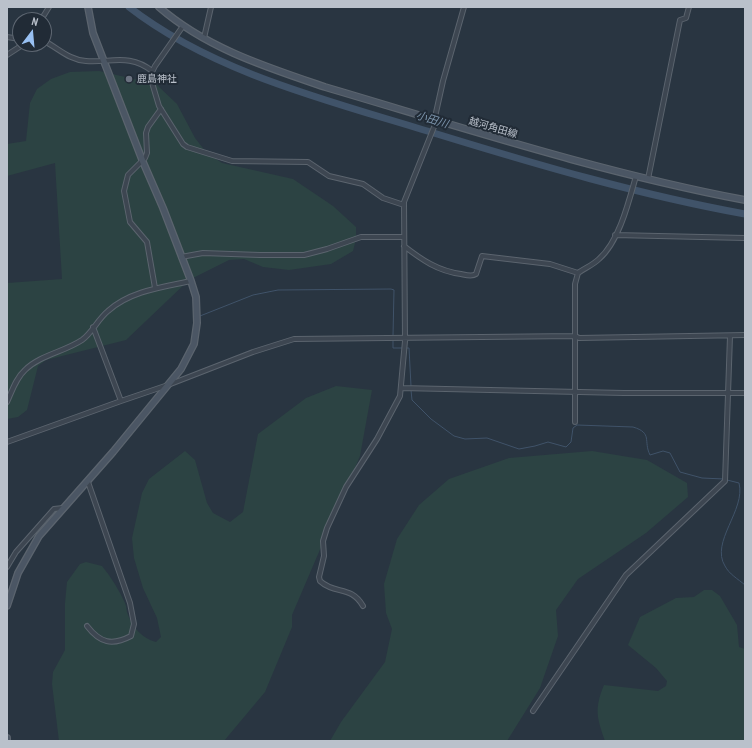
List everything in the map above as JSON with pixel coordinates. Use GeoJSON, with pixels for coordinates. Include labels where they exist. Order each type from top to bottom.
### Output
{"type":"FeatureCollection","features":[{"type":"Feature","properties":{"kind":"street"},"geometry":{"type":"LineString","coordinates":[[7,606],[10,592],[26,555],[39,536],[88,482],[181,369],[194,344],[198,310],[191,281],[93,33],[88,7]]}},
{"type":"Feature","properties":{"kind":"street","name":"越河角田線"},"geometry":{"type":"LineString","coordinates":[[159,7],[183,26],[222,48],[288,74],[436,120],[584,163],[681,188],[745,200]]}},
{"type":"Feature","properties":{"kind":"street"},"geometry":{"type":"LineString","coordinates":[[204,38],[211,7]]}},
{"type":"Feature","properties":{"kind":"street"},"geometry":{"type":"LineString","coordinates":[[363,606],[356,596],[328,586],[320,581],[319,577],[324,556],[323,541],[346,487],[377,439],[391,410],[399,401],[404,337],[404,205],[421,158],[432,135],[443,81],[464,7]]}},
{"type":"Feature","properties":{"kind":"street"},"geometry":{"type":"LineString","coordinates":[[648,179],[680,20],[686,18],[689,7]]}},
{"type":"Feature","properties":{"kind":"street"},"geometry":{"type":"LineString","coordinates":[[183,26],[150,76],[161,109],[183,144],[187,147],[232,161],[308,162],[329,176],[363,184],[383,198],[404,205]]}},
{"type":"Feature","properties":{"kind":"street"},"geometry":{"type":"LineString","coordinates":[[52,46],[71,58],[85,61],[103,59],[132,61],[146,66],[152,71]]}},
{"type":"Feature","properties":{"kind":"street"},"geometry":{"type":"LineString","coordinates":[[155,288],[147,242],[130,222],[124,190],[128,175],[133,168],[143,162],[147,153],[146,133],[148,126],[161,109]]}},
{"type":"Feature","properties":{"kind":"street"},"geometry":{"type":"LineString","coordinates":[[575,422],[575,284],[578,273],[600,258],[609,248],[627,207],[636,176]]}},
{"type":"Feature","properties":{"kind":"street"},"geometry":{"type":"LineString","coordinates":[[615,235],[745,238]]}},
{"type":"Feature","properties":{"kind":"street"},"geometry":{"type":"LineString","coordinates":[[181,257],[203,253],[304,255],[327,249],[361,237],[404,237]]}},
{"type":"Feature","properties":{"kind":"street"},"geometry":{"type":"LineString","coordinates":[[404,246],[436,268],[469,276],[476,274],[482,256],[550,264],[578,273]]}},
{"type":"Feature","properties":{"kind":"street"},"geometry":{"type":"LineString","coordinates":[[7,402],[19,377],[25,370],[35,363],[80,341],[113,307],[125,300],[155,288],[191,281]]}},
{"type":"Feature","properties":{"kind":"street"},"geometry":{"type":"LineString","coordinates":[[93,327],[120,401]]}},
{"type":"Feature","properties":{"kind":"street"},"geometry":{"type":"LineString","coordinates":[[7,442],[168,385],[226,362],[294,339],[576,336],[579,338],[616,338],[745,335]]}},
{"type":"Feature","properties":{"kind":"street"},"geometry":{"type":"LineString","coordinates":[[533,711],[626,575],[725,481],[730,336]]}},
{"type":"Feature","properties":{"kind":"street"},"geometry":{"type":"LineString","coordinates":[[401,388],[745,393]]}},
{"type":"Feature","properties":{"kind":"street"},"geometry":{"type":"LineString","coordinates":[[87,626],[100,638],[113,643],[131,636],[134,624],[130,603],[88,482]]}},
{"type":"Feature","properties":{"kind":"street"},"geometry":{"type":"LineString","coordinates":[[7,567],[16,552],[54,509],[63,508]]}},
{"type":"Feature","properties":{"kind":"green space"},"geometry":{"type":"Polygon","coordinates":[[[99,71],[156,84],[177,104],[195,138],[206,152],[222,163],[293,179],[333,206],[356,227],[356,239],[353,251],[331,264],[289,270],[263,267],[244,259],[229,260],[189,280],[126,340],[46,360],[38,366],[27,410],[18,417],[7,419],[7,283],[62,279],[55,163],[7,176],[7,144],[26,141],[30,103],[37,89],[51,79],[70,72],[99,71]]]}},
{"type":"Feature","properties":{"kind":"green space"},"geometry":{"type":"Polygon","coordinates":[[[336,386],[372,390],[360,456],[292,615],[292,627],[265,692],[224,741],[59,741],[52,684],[53,672],[65,650],[65,603],[67,582],[80,564],[86,562],[102,566],[112,579],[126,604],[127,614],[130,620],[143,636],[156,642],[161,637],[157,618],[143,588],[134,558],[132,538],[142,493],[149,479],[185,451],[195,460],[207,503],[213,513],[230,522],[243,512],[258,434],[306,398],[336,386]]]}},
{"type":"Feature","properties":{"kind":"green space"},"geometry":{"type":"Polygon","coordinates":[[[592,451],[647,460],[687,483],[688,497],[646,533],[578,579],[556,610],[558,636],[540,688],[507,741],[330,741],[341,722],[385,662],[392,629],[386,613],[384,584],[397,539],[419,505],[449,479],[509,458],[592,451]]]}},
{"type":"Feature","properties":{"kind":"green space"},"geometry":{"type":"Polygon","coordinates":[[[704,590],[712,590],[720,596],[737,625],[739,647],[745,649],[745,741],[605,741],[600,726],[598,713],[599,701],[604,685],[658,691],[666,686],[667,681],[656,668],[628,645],[640,617],[676,598],[694,597],[704,590]]]}},
{"type":"Feature","properties":{"kind":"waterway","name":"小田川"},"geometry":{"type":"LineString","coordinates":[[129,7],[163,30],[199,51],[277,84],[513,157],[628,189],[745,214]]}},
{"type":"Feature","properties":{"kind":"waterway"},"geometry":{"type":"LineString","coordinates":[[200,316],[253,295],[278,290],[391,289],[394,290],[393,336]]}},
{"type":"Feature","properties":{"kind":"waterway"},"geometry":{"type":"LineString","coordinates":[[393,340],[393,348],[404,348]]}},
{"type":"Feature","properties":{"kind":"waterway"},"geometry":{"type":"LineString","coordinates":[[407,348],[409,348],[411,386]]}},
{"type":"Feature","properties":{"kind":"waterway"},"geometry":{"type":"LineString","coordinates":[[411,390],[412,400],[431,419],[454,436],[465,439],[487,438],[519,449],[548,442],[566,447],[571,442],[573,428],[577,425],[633,427],[639,429],[645,435],[650,455],[663,451],[670,453],[680,472],[702,478],[724,479]]}},
{"type":"Feature","properties":{"kind":"waterway"},"geometry":{"type":"LineString","coordinates":[[727,480],[739,483],[740,493],[738,504],[725,536],[722,547],[722,557],[729,572],[745,585]]}},
{"type":"Feature","properties":{"kind":"place","name":"鹿島神社"},"geometry":{"type":"Point","coordinates":[129,79]}}]}
